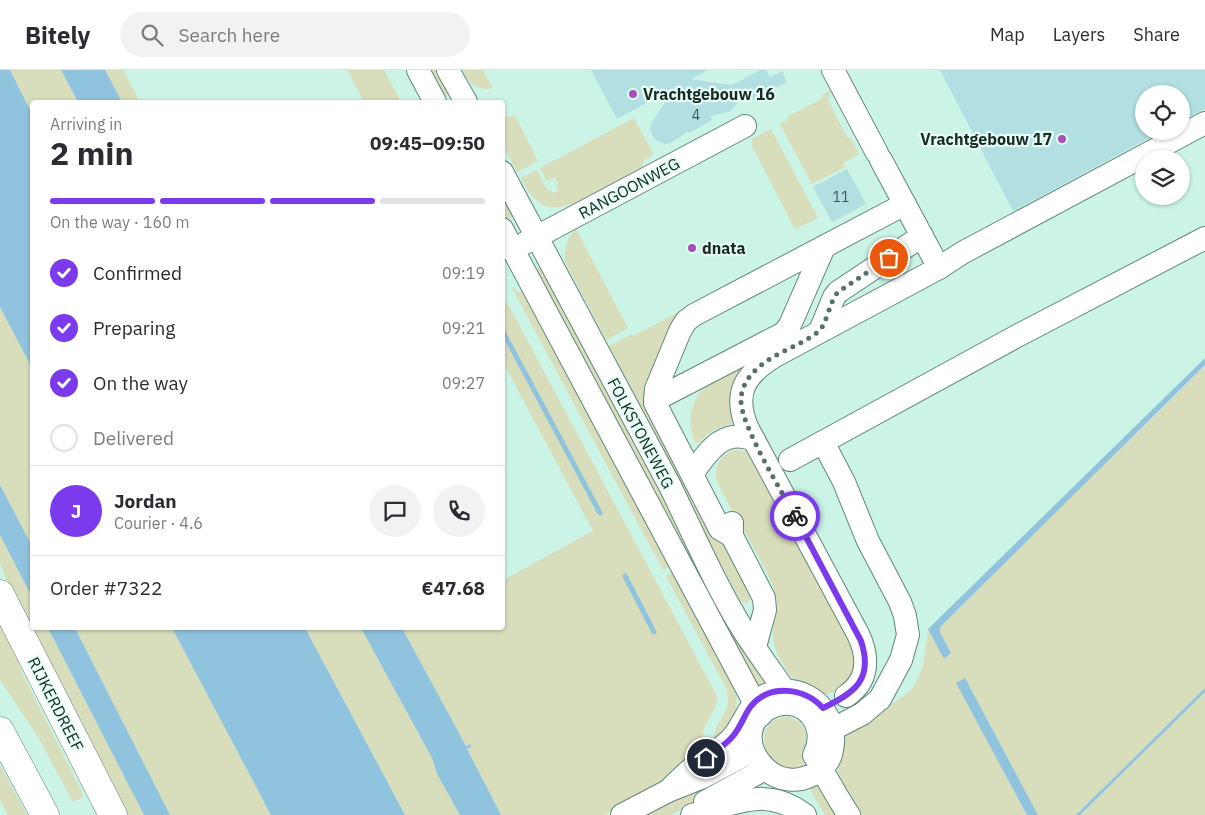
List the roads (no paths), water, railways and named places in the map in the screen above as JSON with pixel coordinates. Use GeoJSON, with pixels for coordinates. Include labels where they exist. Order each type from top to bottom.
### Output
{"type":"FeatureCollection","features":[{"type":"Feature","properties":{"kind":"highway","name":"RIJKERDREEF"},"geometry":{"type":"LineString","coordinates":[[0,594],[113,815]]}},
{"type":"Feature","properties":{"kind":"highway"},"geometry":{"type":"LineString","coordinates":[[0,731],[45,815]]}},
{"type":"Feature","properties":{"kind":"street"},"geometry":{"type":"LineString","coordinates":[[418,70],[434,100]]}},
{"type":"Feature","properties":{"kind":"street"},"geometry":{"type":"LineString","coordinates":[[448,70],[465,100]]}},
{"type":"Feature","properties":{"kind":"street"},"geometry":{"type":"LineString","coordinates":[[833,70],[939,268]]}},
{"type":"Feature","properties":{"kind":"street"},"geometry":{"type":"LineString","coordinates":[[846,696],[856,687],[865,671],[866,658],[861,641],[743,417],[741,399],[745,384],[754,371],[768,360],[939,268],[962,253],[1205,123]]}},
{"type":"Feature","properties":{"kind":"street","name":"RANGOONWEG"},"geometry":{"type":"LineString","coordinates":[[513,249],[745,126]]}},
{"type":"Feature","properties":{"kind":"street","name":"FOLKSTONEWEG"},"geometry":{"type":"LineString","coordinates":[[505,178],[670,486],[690,530],[737,619],[785,691]]}},
{"type":"Feature","properties":{"kind":"street"},"geometry":{"type":"LineString","coordinates":[[755,647],[765,610],[764,598],[732,536],[720,529],[696,468],[670,434],[657,409],[655,400],[656,389],[679,333],[689,318],[904,204]]}},
{"type":"Feature","properties":{"kind":"street","name":"FOLKSTONEWEG"},"geometry":{"type":"LineString","coordinates":[[505,234],[758,709]]}},
{"type":"Feature","properties":{"kind":"street"},"geometry":{"type":"LineString","coordinates":[[820,331],[834,297],[838,292],[922,236]]}},
{"type":"Feature","properties":{"kind":"street"},"geometry":{"type":"LineString","coordinates":[[790,460],[1017,336],[1205,238]]}},
{"type":"Feature","properties":{"kind":"street"},"geometry":{"type":"LineString","coordinates":[[655,400],[785,332],[791,323],[824,247]]}},
{"type":"Feature","properties":{"kind":"street"},"geometry":{"type":"LineString","coordinates":[[696,468],[714,446],[726,438],[740,436],[754,440]]}},
{"type":"Feature","properties":{"kind":"street"},"geometry":{"type":"LineString","coordinates":[[823,442],[844,482],[868,541],[900,602],[908,626],[908,642],[899,665],[877,702],[862,714],[833,729]]}},
{"type":"Feature","properties":{"kind":"street"},"geometry":{"type":"LineString","coordinates":[[823,708],[894,671],[899,665]]}},
{"type":"Feature","properties":{"kind":"street"},"geometry":{"type":"LineString","coordinates":[[785,691],[807,695],[823,708],[833,729],[833,744],[830,757],[811,776],[799,780],[786,781],[776,779],[758,761],[752,731],[758,709],[766,695],[785,691]]}},
{"type":"Feature","properties":{"kind":"street"},"geometry":{"type":"LineString","coordinates":[[668,790],[696,765],[730,740],[746,714],[758,709],[785,704],[798,706],[806,711],[817,724],[819,744],[814,756],[849,815]]}},
{"type":"Feature","properties":{"kind":"street"},"geometry":{"type":"LineString","coordinates":[[622,815],[668,790],[703,777],[758,761]]}},
{"type":"Feature","properties":{"kind":"street"},"geometry":{"type":"LineString","coordinates":[[686,815],[713,797],[758,761]]}},
{"type":"Feature","properties":{"kind":"street"},"geometry":{"type":"LineString","coordinates":[[799,780],[819,815]]}},
{"type":"Feature","properties":{"kind":"street"},"geometry":{"type":"LineString","coordinates":[[692,815],[741,800],[755,798],[783,803],[805,815]]}},
{"type":"Feature","properties":{"kind":"water"},"geometry":{"type":"Polygon","coordinates":[[[0,70],[10,70],[30,110],[30,364],[0,307],[0,70]]]}},
{"type":"Feature","properties":{"kind":"water"},"geometry":{"type":"Polygon","coordinates":[[[61,70],[105,70],[121,100],[77,100],[61,70]]]}},
{"type":"Feature","properties":{"kind":"water"},"geometry":{"type":"Polygon","coordinates":[[[1205,358],[1205,365],[940,627],[940,632],[951,653],[944,659],[928,629],[1205,358]]]}},
{"type":"Feature","properties":{"kind":"water"},"geometry":{"type":"Polygon","coordinates":[[[0,485],[30,542],[30,593],[0,535],[0,485]]]}},
{"type":"Feature","properties":{"kind":"water"},"geometry":{"type":"Polygon","coordinates":[[[49,630],[76,630],[170,815],[144,815],[49,630]]]}},
{"type":"Feature","properties":{"kind":"water"},"geometry":{"type":"Polygon","coordinates":[[[173,630],[306,630],[405,815],[271,815],[173,630]]]}},
{"type":"Feature","properties":{"kind":"water"},"geometry":{"type":"Polygon","coordinates":[[[362,630],[403,630],[466,746],[470,744],[471,747],[467,749],[501,815],[460,815],[437,774],[432,758],[362,630]]]}},
{"type":"Feature","properties":{"kind":"water"},"geometry":{"type":"Polygon","coordinates":[[[965,678],[1038,815],[1027,815],[956,683],[965,678]]]}},
{"type":"Feature","properties":{"kind":"water"},"geometry":{"type":"Polygon","coordinates":[[[1205,688],[1205,692],[1080,815],[1076,815],[1205,688]]]}},
{"type":"Feature","properties":{"kind":"waterway"},"geometry":{"type":"LineString","coordinates":[[505,336],[600,513]]}},
{"type":"Feature","properties":{"kind":"waterway"},"geometry":{"type":"LineString","coordinates":[[625,576],[654,632]]}},
{"type":"Feature","properties":{"kind":"place","name":"Vrachtgebouw 16"},"geometry":{"type":"Point","coordinates":[633,94]}},
{"type":"Feature","properties":{"kind":"place","name":"Vrachtgebouw 17"},"geometry":{"type":"Point","coordinates":[1062,139]}},
{"type":"Feature","properties":{"kind":"place","name":"dnata"},"geometry":{"type":"Point","coordinates":[692,248]}}]}
